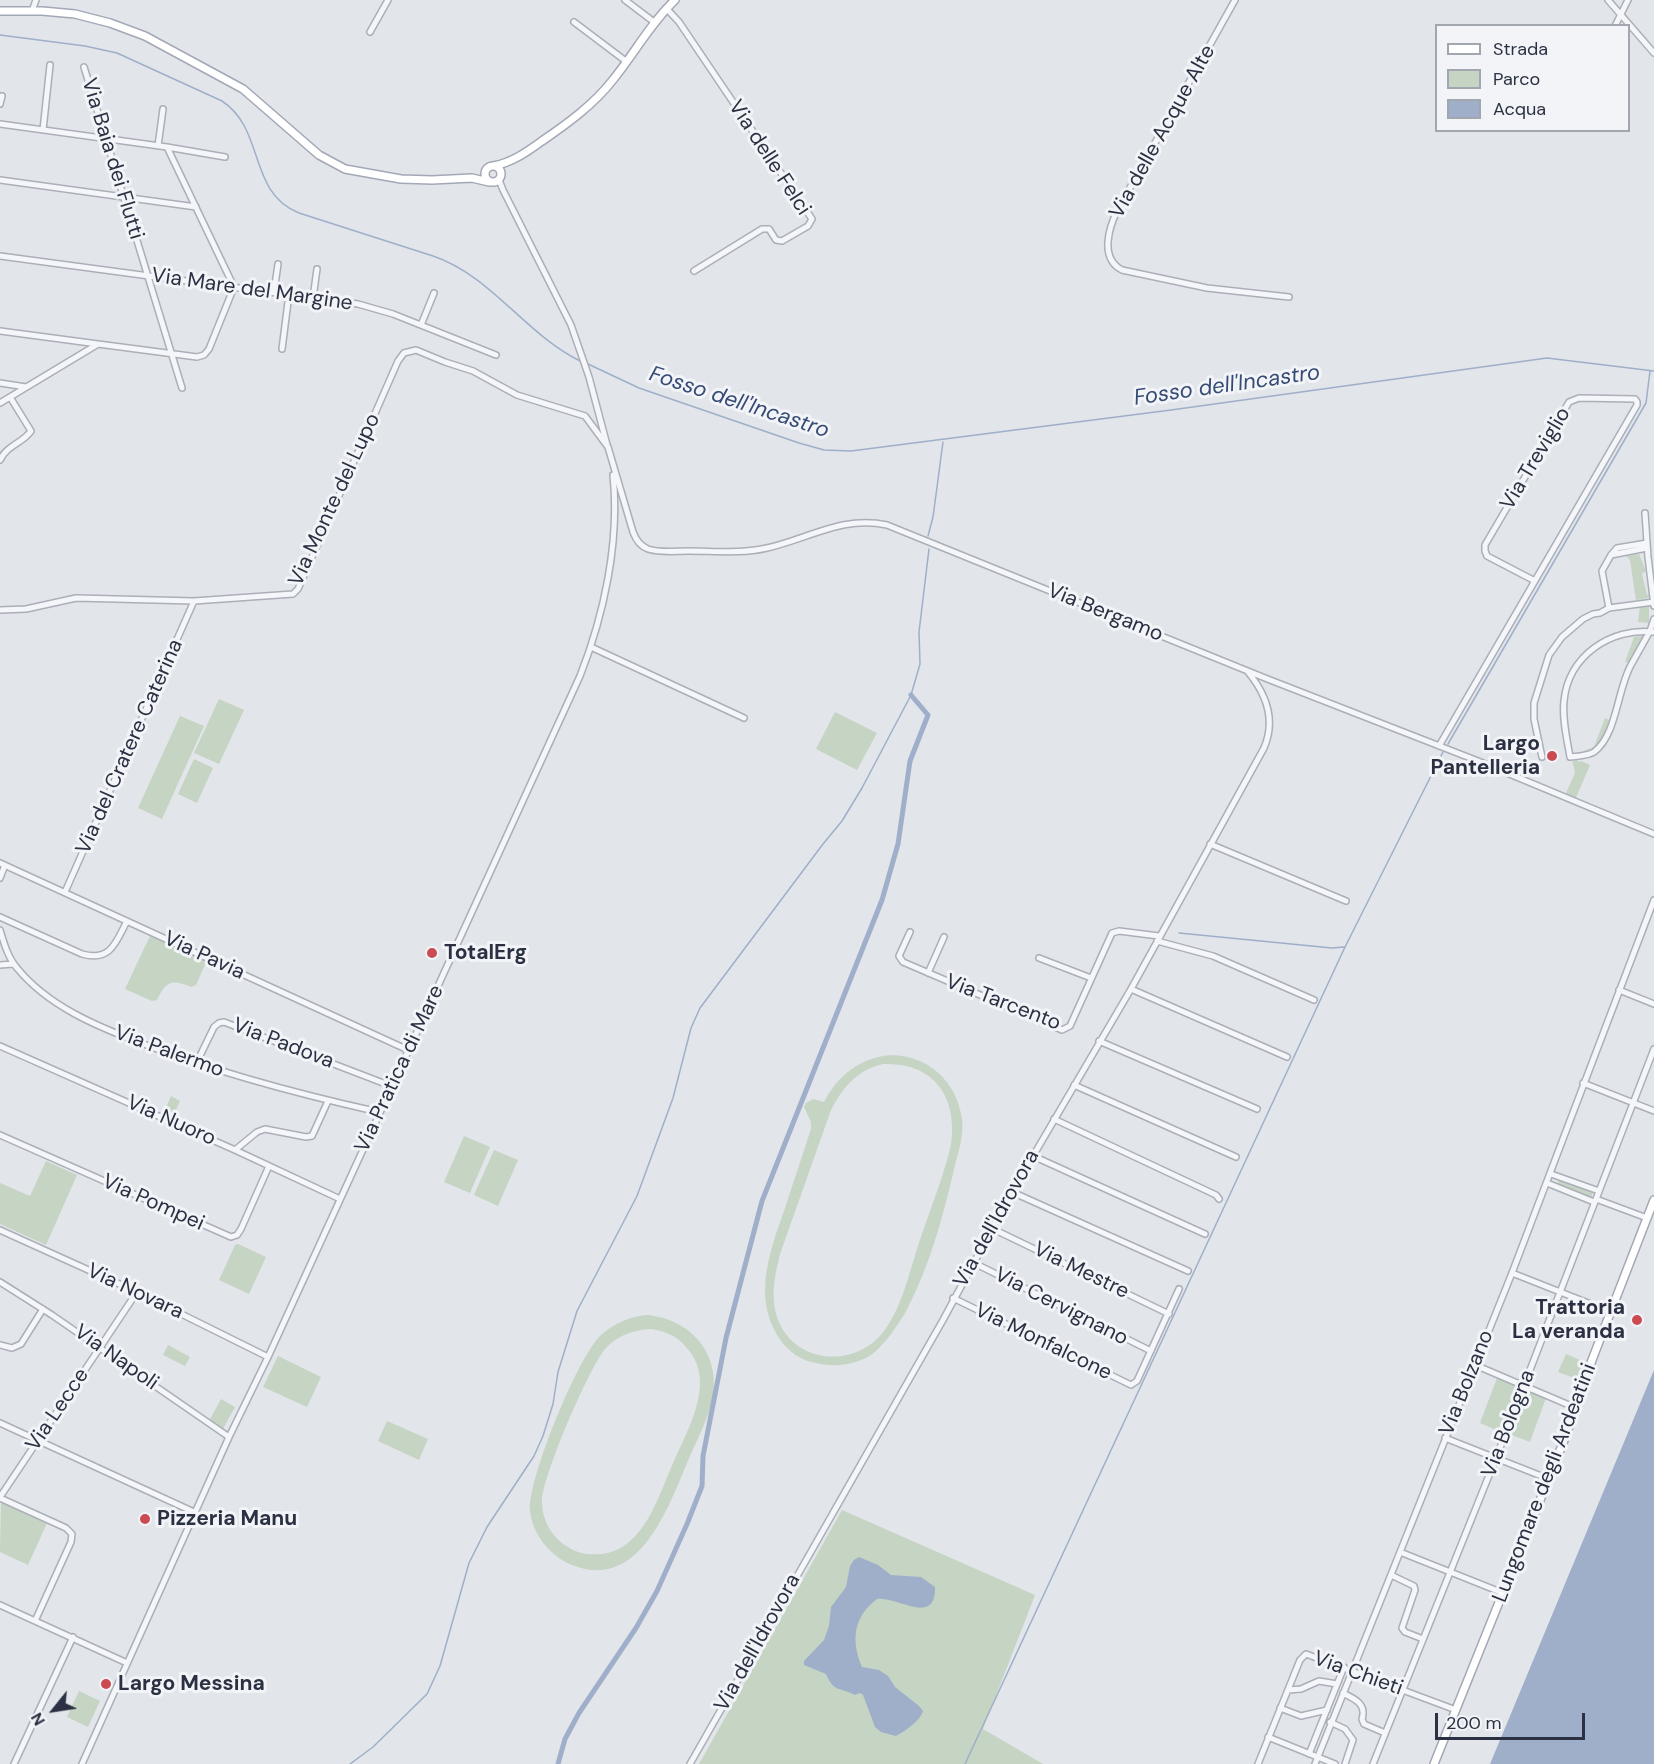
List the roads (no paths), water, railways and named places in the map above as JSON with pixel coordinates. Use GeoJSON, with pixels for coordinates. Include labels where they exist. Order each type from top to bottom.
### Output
{"type":"FeatureCollection","features":[{"type":"Feature","properties":{"kind":"main road"},"geometry":{"type":"LineString","coordinates":[[471,178],[493,166],[509,162],[579,113],[607,88],[654,22],[675,0]]}},
{"type":"Feature","properties":{"kind":"main road"},"geometry":{"type":"LineString","coordinates":[[0,11],[67,13],[110,22],[156,42],[247,91],[319,155],[339,167],[401,179],[495,180]]}},
{"type":"Feature","properties":{"kind":"main road"},"geometry":{"type":"LineString","coordinates":[[495,180],[509,162]]}},
{"type":"Feature","properties":{"kind":"main road"},"geometry":{"type":"LineString","coordinates":[[493,166],[499,169],[495,180]]}},
{"type":"Feature","properties":{"kind":"main road"},"geometry":{"type":"LineString","coordinates":[[485,171],[485,179],[495,180]]}},
{"type":"Feature","properties":{"kind":"main road","name":"Lungomare degli Ardeatini"},"geometry":{"type":"LineString","coordinates":[[1434,1764],[1549,1479],[1654,1200]]}},
{"type":"Feature","properties":{"kind":"street"},"geometry":{"type":"LineString","coordinates":[[32,11],[36,0]]}},
{"type":"Feature","properties":{"kind":"street"},"geometry":{"type":"LineString","coordinates":[[370,32],[388,0]]}},
{"type":"Feature","properties":{"kind":"street"},"geometry":{"type":"LineString","coordinates":[[625,0],[654,22]]}},
{"type":"Feature","properties":{"kind":"street","name":"Via delle Acque Alte"},"geometry":{"type":"LineString","coordinates":[[1235,0],[1116,213],[1108,248],[1110,258],[1116,267],[1122,270],[1196,286],[1289,297]]}},
{"type":"Feature","properties":{"kind":"street"},"geometry":{"type":"LineString","coordinates":[[1608,0],[1629,24]]}},
{"type":"Feature","properties":{"kind":"street"},"geometry":{"type":"LineString","coordinates":[[1616,24],[1628,0]]}},
{"type":"Feature","properties":{"kind":"street","name":"Via delle Felci"},"geometry":{"type":"LineString","coordinates":[[666,8],[687,34],[812,219],[808,226],[782,241],[776,240],[770,230],[762,229],[694,270]]}},
{"type":"Feature","properties":{"kind":"street"},"geometry":{"type":"LineString","coordinates":[[574,22],[627,62]]}},
{"type":"Feature","properties":{"kind":"street"},"geometry":{"type":"LineString","coordinates":[[1630,25],[1654,52]]}},
{"type":"Feature","properties":{"kind":"street"},"geometry":{"type":"LineString","coordinates":[[43,130],[50,65]]}},
{"type":"Feature","properties":{"kind":"street","name":"Via Baia dei Flutti"},"geometry":{"type":"LineString","coordinates":[[84,67],[182,388]]}},
{"type":"Feature","properties":{"kind":"street"},"geometry":{"type":"LineString","coordinates":[[0,104],[2,96]]}},
{"type":"Feature","properties":{"kind":"street"},"geometry":{"type":"LineString","coordinates":[[158,146],[164,109]]}},
{"type":"Feature","properties":{"kind":"street"},"geometry":{"type":"LineString","coordinates":[[0,124],[225,157]]}},
{"type":"Feature","properties":{"kind":"street"},"geometry":{"type":"LineString","coordinates":[[0,332],[197,357],[206,353],[234,287],[166,147]]}},
{"type":"Feature","properties":{"kind":"street"},"geometry":{"type":"LineString","coordinates":[[0,180],[196,207]]}},
{"type":"Feature","properties":{"kind":"street","name":"Via Pratica di Mare"},"geometry":{"type":"LineString","coordinates":[[82,1764],[229,1437],[268,1357],[578,680],[591,646],[603,597],[613,531],[614,483],[608,447],[589,377],[568,317],[503,190],[495,180]]}},
{"type":"Feature","properties":{"kind":"street","name":"Via Mare del Margine"},"geometry":{"type":"LineString","coordinates":[[0,256],[289,294],[370,307],[496,355]]}},
{"type":"Feature","properties":{"kind":"street"},"geometry":{"type":"LineString","coordinates":[[274,292],[278,264]]}},
{"type":"Feature","properties":{"kind":"street"},"geometry":{"type":"LineString","coordinates":[[313,298],[317,269]]}},
{"type":"Feature","properties":{"kind":"street"},"geometry":{"type":"LineString","coordinates":[[421,325],[434,293]]}},
{"type":"Feature","properties":{"kind":"street"},"geometry":{"type":"LineString","coordinates":[[282,349],[289,294]]}},
{"type":"Feature","properties":{"kind":"street"},"geometry":{"type":"LineString","coordinates":[[0,403],[98,344]]}},
{"type":"Feature","properties":{"kind":"street","name":"Via Monte del Lupo"},"geometry":{"type":"LineString","coordinates":[[0,610],[26,609],[63,600],[84,598],[194,601],[293,594],[298,589],[398,361],[407,351],[421,352],[477,373],[512,392],[554,407],[580,413],[587,418],[596,434],[608,447]]}},
{"type":"Feature","properties":{"kind":"street"},"geometry":{"type":"LineString","coordinates":[[0,383],[27,387]]}},
{"type":"Feature","properties":{"kind":"street"},"geometry":{"type":"LineString","coordinates":[[0,460],[8,448],[29,435],[31,431],[10,397]]}},
{"type":"Feature","properties":{"kind":"street","name":"Via Treviglio"},"geometry":{"type":"LineString","coordinates":[[1439,746],[1535,581],[1637,405],[1635,399],[1579,398],[1570,400],[1485,545],[1488,556],[1535,581]]}},
{"type":"Feature","properties":{"kind":"street","name":"Via Bergamo"},"geometry":{"type":"LineString","coordinates":[[608,447],[633,534],[646,548],[751,551],[776,546],[829,527],[878,523],[896,528],[1654,834]]}},
{"type":"Feature","properties":{"kind":"street"},"geometry":{"type":"LineString","coordinates":[[1542,757],[1534,719],[1534,703],[1549,655],[1562,637],[1577,623],[1609,608],[1634,603],[1654,603],[1645,513]]}},
{"type":"Feature","properties":{"kind":"street"},"geometry":{"type":"LineString","coordinates":[[1609,608],[1602,571],[1611,555],[1654,544]]}},
{"type":"Feature","properties":{"kind":"street","name":"Via del Cratere Caterina"},"geometry":{"type":"LineString","coordinates":[[65,892],[194,601]]}},
{"type":"Feature","properties":{"kind":"street"},"geometry":{"type":"LineString","coordinates":[[1652,632],[1630,632],[1606,640],[1589,652],[1575,668],[1564,702],[1570,757],[1593,752],[1606,736],[1624,679],[1652,632],[1654,619]]}},
{"type":"Feature","properties":{"kind":"street"},"geometry":{"type":"LineString","coordinates":[[591,646],[744,718]]}},
{"type":"Feature","properties":{"kind":"street","name":"Via dell'Idrovora"},"geometry":{"type":"LineString","coordinates":[[690,1764],[943,1320],[972,1262],[1131,988],[1262,751],[1269,733],[1270,717],[1258,684],[1248,671]]}},
{"type":"Feature","properties":{"kind":"street"},"geometry":{"type":"LineString","coordinates":[[1210,844],[1346,901]]}},
{"type":"Feature","properties":{"kind":"street"},"geometry":{"type":"LineString","coordinates":[[0,878],[2,864]]}},
{"type":"Feature","properties":{"kind":"street","name":"Via Pavia"},"geometry":{"type":"LineString","coordinates":[[2,864],[408,1050]]}},
{"type":"Feature","properties":{"kind":"street","name":"Via Bolzano"},"geometry":{"type":"LineString","coordinates":[[1315,1764],[1551,1174],[1583,1083],[1654,900]]}},
{"type":"Feature","properties":{"kind":"street"},"geometry":{"type":"LineString","coordinates":[[0,917],[82,954],[92,956],[102,955],[111,949],[127,921]]}},
{"type":"Feature","properties":{"kind":"street","name":"Via Palermo"},"geometry":{"type":"LineString","coordinates":[[0,930],[14,964],[38,988],[81,1017],[104,1029],[196,1064],[328,1101],[379,1112]]}},
{"type":"Feature","properties":{"kind":"street","name":"Via Tarcento"},"geometry":{"type":"LineString","coordinates":[[910,932],[900,959],[1062,1030],[1070,1026],[1113,932],[1158,938]]}},
{"type":"Feature","properties":{"kind":"street","name":"Via Tarcento"},"geometry":{"type":"LineString","coordinates":[[928,973],[944,937]]}},
{"type":"Feature","properties":{"kind":"street"},"geometry":{"type":"LineString","coordinates":[[1158,938],[1213,956],[1314,1000]]}},
{"type":"Feature","properties":{"kind":"street"},"geometry":{"type":"LineString","coordinates":[[1039,958],[1091,978]]}},
{"type":"Feature","properties":{"kind":"street"},"geometry":{"type":"LineString","coordinates":[[0,965],[14,964]]}},
{"type":"Feature","properties":{"kind":"street"},"geometry":{"type":"LineString","coordinates":[[1131,988],[1287,1058]]}},
{"type":"Feature","properties":{"kind":"street"},"geometry":{"type":"LineString","coordinates":[[1619,990],[1654,1004]]}},
{"type":"Feature","properties":{"kind":"street","name":"Via Padova"},"geometry":{"type":"LineString","coordinates":[[196,1064],[214,1027],[224,1022],[391,1086]]}},
{"type":"Feature","properties":{"kind":"street"},"geometry":{"type":"LineString","coordinates":[[1100,1041],[1257,1109]]}},
{"type":"Feature","properties":{"kind":"street","name":"Via Nuoro"},"geometry":{"type":"LineString","coordinates":[[0,1046],[235,1149],[340,1199]]}},
{"type":"Feature","properties":{"kind":"street","name":"Via Bologna"},"geometry":{"type":"LineString","coordinates":[[1373,1764],[1496,1458],[1654,1049]]}},
{"type":"Feature","properties":{"kind":"street"},"geometry":{"type":"LineString","coordinates":[[1583,1083],[1654,1111]]}},
{"type":"Feature","properties":{"kind":"street"},"geometry":{"type":"LineString","coordinates":[[1074,1085],[1236,1157]]}},
{"type":"Feature","properties":{"kind":"street"},"geometry":{"type":"LineString","coordinates":[[235,1149],[257,1132],[265,1129],[312,1136],[328,1101]]}},
{"type":"Feature","properties":{"kind":"street"},"geometry":{"type":"LineString","coordinates":[[1054,1119],[1216,1195],[1219,1199]]}},
{"type":"Feature","properties":{"kind":"street","name":"Via Pompei"},"geometry":{"type":"LineString","coordinates":[[0,1135],[231,1237],[242,1229],[269,1166]]}},
{"type":"Feature","properties":{"kind":"street"},"geometry":{"type":"LineString","coordinates":[[1033,1156],[1204,1234]]}},
{"type":"Feature","properties":{"kind":"street"},"geometry":{"type":"LineString","coordinates":[[1551,1174],[1599,1191]]}},
{"type":"Feature","properties":{"kind":"street"},"geometry":{"type":"LineString","coordinates":[[1547,1184],[1647,1218]]}},
{"type":"Feature","properties":{"kind":"street"},"geometry":{"type":"LineString","coordinates":[[1012,1192],[1188,1271]]}},
{"type":"Feature","properties":{"kind":"street","name":"Via Mestre"},"geometry":{"type":"LineString","coordinates":[[992,1228],[1169,1314]]}},
{"type":"Feature","properties":{"kind":"street","name":"Via Novara"},"geometry":{"type":"LineString","coordinates":[[0,1230],[136,1292],[268,1357]]}},
{"type":"Feature","properties":{"kind":"street","name":"Via Cervignano"},"geometry":{"type":"LineString","coordinates":[[972,1262],[1150,1351]]}},
{"type":"Feature","properties":{"kind":"street"},"geometry":{"type":"LineString","coordinates":[[1512,1273],[1611,1312]]}},
{"type":"Feature","properties":{"kind":"street","name":"Via Napoli"},"geometry":{"type":"LineString","coordinates":[[0,1282],[100,1347],[229,1437]]}},
{"type":"Feature","properties":{"kind":"street"},"geometry":{"type":"LineString","coordinates":[[1150,1351],[1179,1289]]}},
{"type":"Feature","properties":{"kind":"street","name":"Via Lecce"},"geometry":{"type":"LineString","coordinates":[[0,1498],[136,1292]]}},
{"type":"Feature","properties":{"kind":"street","name":"Via Monfalcone"},"geometry":{"type":"LineString","coordinates":[[953,1298],[1118,1380],[1133,1385],[1150,1351]]}},
{"type":"Feature","properties":{"kind":"street"},"geometry":{"type":"LineString","coordinates":[[0,1345],[12,1348],[20,1345],[43,1309]]}},
{"type":"Feature","properties":{"kind":"street"},"geometry":{"type":"LineString","coordinates":[[1475,1365],[1576,1408]]}},
{"type":"Feature","properties":{"kind":"street"},"geometry":{"type":"LineString","coordinates":[[0,1423],[196,1513]]}},
{"type":"Feature","properties":{"kind":"street"},"geometry":{"type":"LineString","coordinates":[[1445,1438],[1549,1479]]}},
{"type":"Feature","properties":{"kind":"street"},"geometry":{"type":"LineString","coordinates":[[0,1498],[66,1528],[72,1534],[72,1541],[35,1621]]}},
{"type":"Feature","properties":{"kind":"street"},"geometry":{"type":"LineString","coordinates":[[1400,1552],[1503,1593]]}},
{"type":"Feature","properties":{"kind":"street"},"geometry":{"type":"LineString","coordinates":[[1390,1575],[1414,1586],[1415,1590],[1402,1628],[1405,1632],[1423,1639]]}},
{"type":"Feature","properties":{"kind":"street"},"geometry":{"type":"LineString","coordinates":[[0,1605],[127,1663]]}},
{"type":"Feature","properties":{"kind":"street"},"geometry":{"type":"LineString","coordinates":[[14,1764],[73,1638]]}},
{"type":"Feature","properties":{"kind":"street","name":"Via Chieti"},"geometry":{"type":"LineString","coordinates":[[1258,1764],[1300,1658],[1304,1655],[1310,1654],[1456,1710]]}},
{"type":"Feature","properties":{"kind":"street"},"geometry":{"type":"LineString","coordinates":[[1309,1754],[1344,1667]]}},
{"type":"Feature","properties":{"kind":"street"},"geometry":{"type":"LineString","coordinates":[[1288,1690],[1301,1689],[1318,1681],[1337,1684]]}},
{"type":"Feature","properties":{"kind":"street"},"geometry":{"type":"LineString","coordinates":[[1343,1694],[1360,1704],[1363,1709],[1364,1724],[1385,1733]]}},
{"type":"Feature","properties":{"kind":"street"},"geometry":{"type":"LineString","coordinates":[[1280,1708],[1300,1716],[1327,1710]]}},
{"type":"Feature","properties":{"kind":"street"},"geometry":{"type":"LineString","coordinates":[[1323,1719],[1345,1729],[1353,1740],[1345,1764]]}},
{"type":"Feature","properties":{"kind":"street"},"geometry":{"type":"LineString","coordinates":[[1268,1737],[1335,1764]]}},
{"type":"Feature","properties":{"kind":"water"},"geometry":{"type":"Polygon","coordinates":[[[1654,1370],[1654,1764],[1490,1764],[1654,1370]]]}},
{"type":"Feature","properties":{"kind":"water"},"geometry":{"type":"Polygon","coordinates":[[[859,1557],[878,1565],[891,1575],[921,1577],[935,1587],[934,1599],[922,1608],[877,1599],[863,1614],[856,1630],[856,1648],[862,1667],[879,1670],[888,1676],[895,1687],[923,1711],[916,1722],[896,1736],[881,1732],[875,1727],[863,1695],[860,1693],[855,1695],[838,1689],[826,1674],[804,1665],[804,1661],[824,1640],[829,1626],[831,1607],[846,1587],[850,1566],[859,1557]]]}},
{"type":"Feature","properties":{"kind":"waterway","name":"Fosso dell'Incastro"},"geometry":{"type":"LineString","coordinates":[[0,35],[85,46],[117,53],[222,101],[236,113],[245,128],[263,176],[271,191],[283,203],[299,213],[433,256],[454,265],[491,291],[560,350],[580,361]]}},
{"type":"Feature","properties":{"kind":"waterway","name":"Fosso dell'Incastro"},"geometry":{"type":"LineString","coordinates":[[588,364],[639,388],[799,443],[824,450],[851,451],[1547,358],[1654,371]]}},
{"type":"Feature","properties":{"kind":"waterway"},"geometry":{"type":"LineString","coordinates":[[1448,744],[1646,403],[1650,371]]}},
{"type":"Feature","properties":{"kind":"waterway"},"geometry":{"type":"LineString","coordinates":[[928,536],[933,517],[943,442]]}},
{"type":"Feature","properties":{"kind":"waterway"},"geometry":{"type":"LineString","coordinates":[[350,1764],[373,1747],[427,1694],[440,1666],[469,1563],[487,1527],[534,1456],[543,1436],[553,1404],[558,1372],[577,1311],[637,1196],[673,1098],[691,1028],[700,1008],[842,821],[911,695],[920,664],[919,632],[929,549]]}},
{"type":"Feature","properties":{"kind":"waterway"},"geometry":{"type":"LineString","coordinates":[[558,1764],[565,1739],[579,1713],[636,1628],[657,1591],[702,1486],[703,1456],[726,1338],[762,1201],[882,900],[898,844],[910,761],[928,715],[911,695]]}},
{"type":"Feature","properties":{"kind":"waterway"},"geometry":{"type":"LineString","coordinates":[[965,1764],[1345,947],[1443,752]]}},
{"type":"Feature","properties":{"kind":"waterway"},"geometry":{"type":"LineString","coordinates":[[1179,933],[1332,948],[1344,947]]}},
{"type":"Feature","properties":{"kind":"place","name":"Largo Pantelleria"},"geometry":{"type":"Point","coordinates":[1552,756]}},
{"type":"Feature","properties":{"kind":"place","name":"TotalErg"},"geometry":{"type":"Point","coordinates":[432,953]}},
{"type":"Feature","properties":{"kind":"place","name":"Trattoria La veranda"},"geometry":{"type":"Point","coordinates":[1637,1320]}},
{"type":"Feature","properties":{"kind":"place","name":"Pizzeria Manu"},"geometry":{"type":"Point","coordinates":[145,1519]}},
{"type":"Feature","properties":{"kind":"place","name":"Largo Messina"},"geometry":{"type":"Point","coordinates":[106,1684]}}]}
